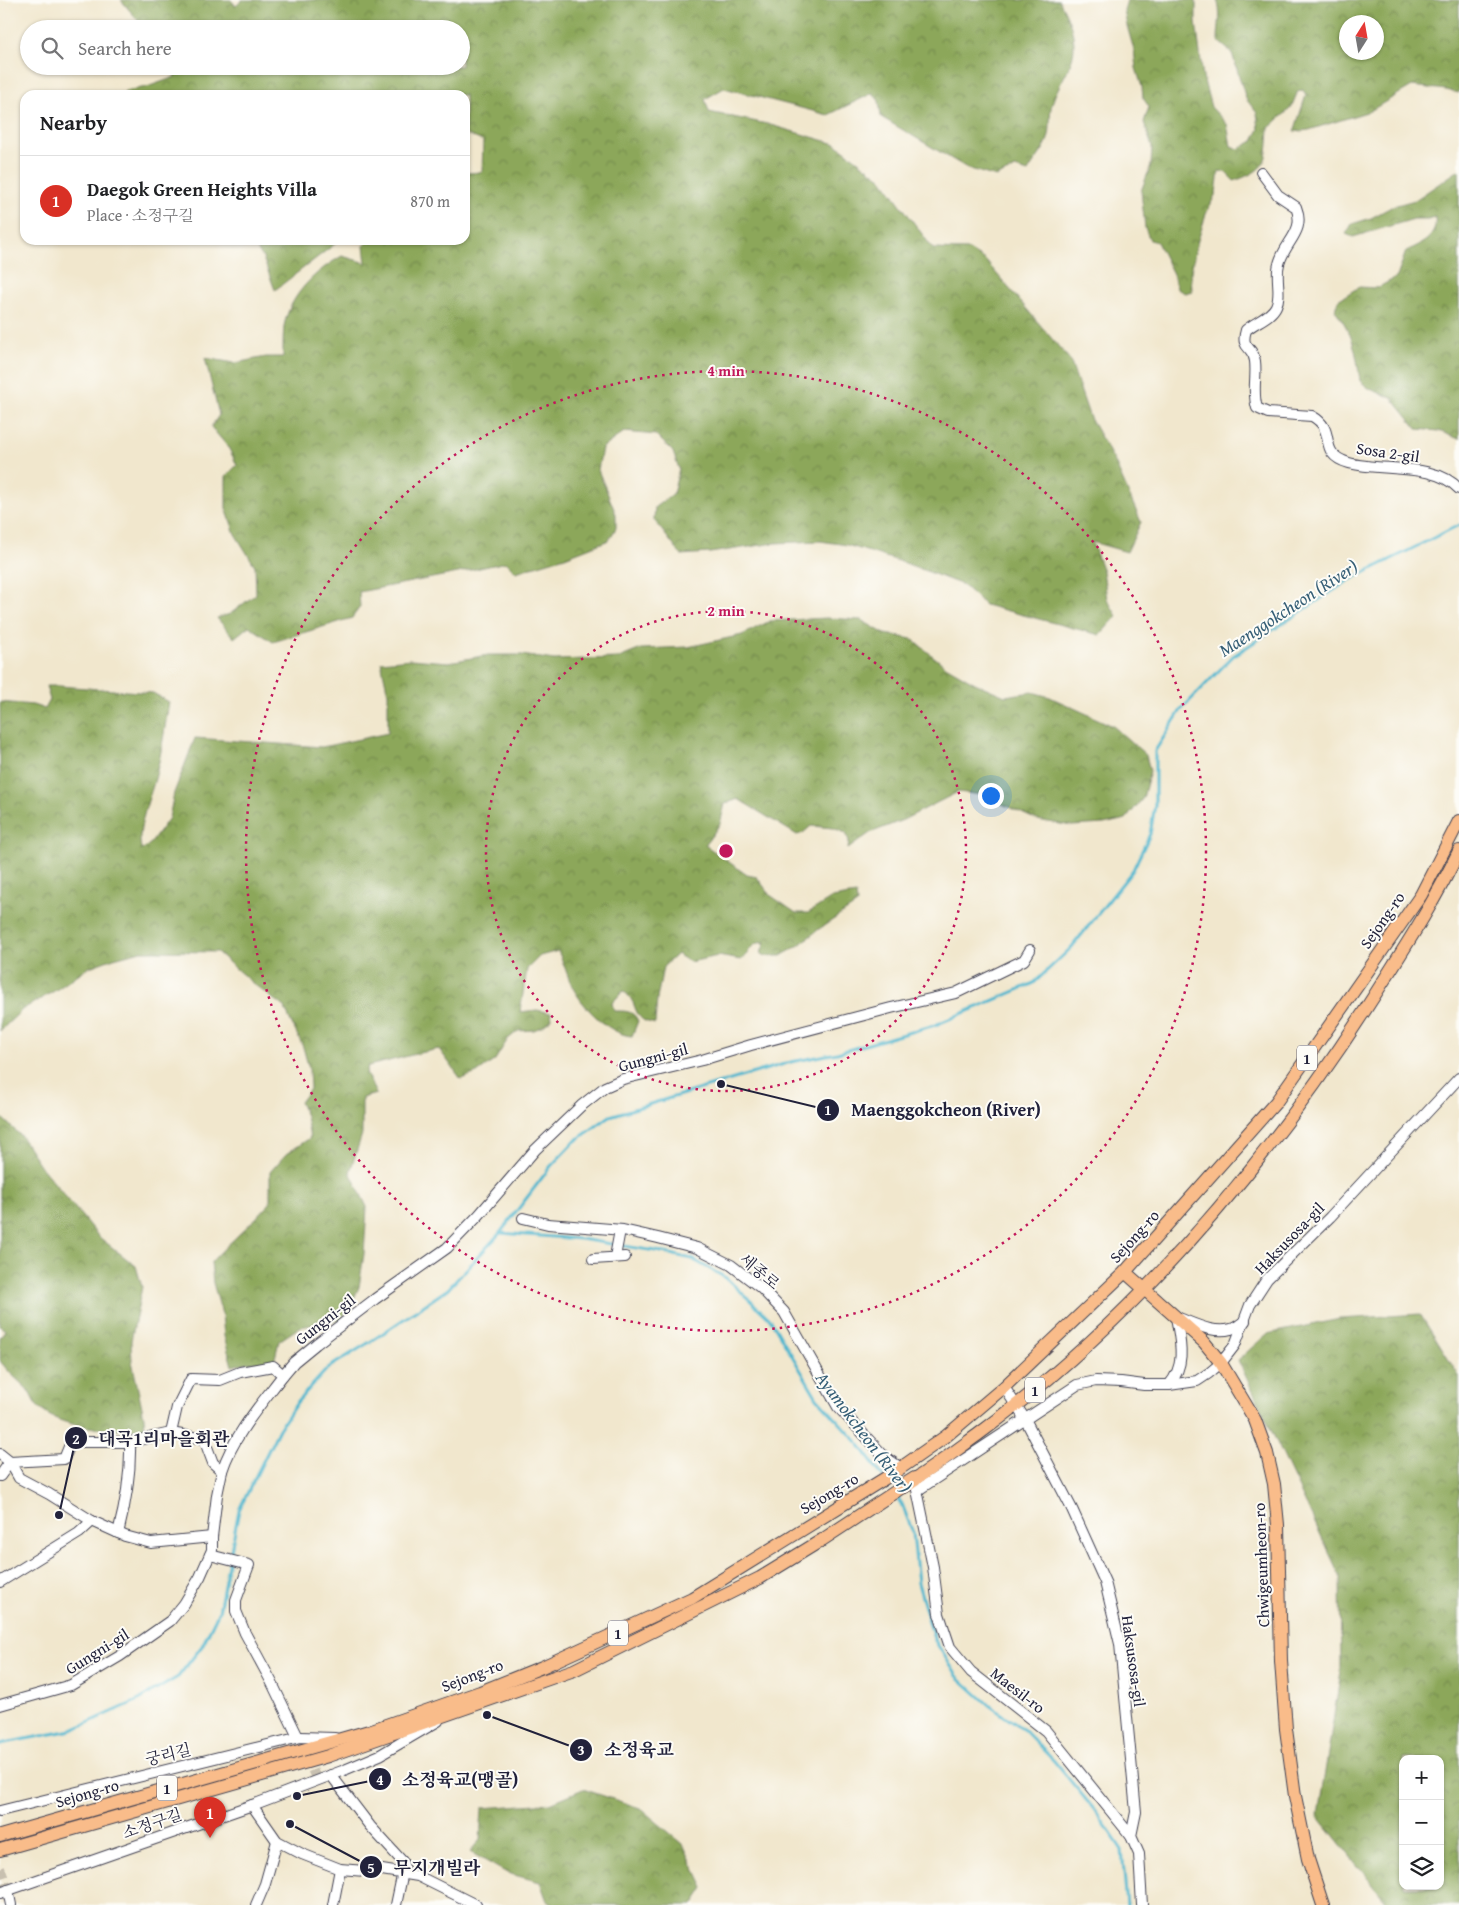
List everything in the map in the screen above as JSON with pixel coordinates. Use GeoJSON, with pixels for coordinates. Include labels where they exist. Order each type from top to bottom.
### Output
{"type":"FeatureCollection","features":[{"type":"Feature","properties":{"kind":"main road","name":"Sejong-ro"},"geometry":{"type":"LineString","coordinates":[[4,1835],[344,1738],[480,1692],[542,1667],[692,1598],[897,1471],[944,1437],[1004,1387],[1125,1272],[1276,1102],[1421,895],[1459,821]]}},
{"type":"Feature","properties":{"kind":"main road","name":"Sejong-ro"},"geometry":{"type":"LineString","coordinates":[[6,1848],[328,1756],[574,1670],[760,1578],[886,1498],[912,1485],[1017,1406],[1085,1348],[1218,1208],[1259,1158],[1334,1057],[1409,940],[1447,876],[1459,851]]}},
{"type":"Feature","properties":{"kind":"main road","name":"Chwigeumheon-ro"},"geometry":{"type":"LineString","coordinates":[[1125,1272],[1204,1342],[1221,1362],[1255,1420],[1266,1453],[1274,1484],[1278,1525],[1281,1661],[1286,1729],[1295,1796],[1306,1850],[1323,1905]]}},
{"type":"Feature","properties":{"kind":"street","name":"Sosa 2-gil"},"geometry":{"type":"LineString","coordinates":[[1261,172],[1278,195],[1296,207],[1300,223],[1296,233],[1283,251],[1278,265],[1278,301],[1276,308],[1271,314],[1246,330],[1243,338],[1245,345],[1254,355],[1256,363],[1254,400],[1257,408],[1268,414],[1312,416],[1318,419],[1323,424],[1330,452],[1340,460],[1351,464],[1440,476],[1459,489]]}},
{"type":"Feature","properties":{"kind":"street","name":"Gungni-gil"},"geometry":{"type":"LineString","coordinates":[[0,1705],[71,1686],[120,1656],[170,1621],[184,1604],[200,1577],[210,1554],[217,1495],[226,1457],[248,1422],[294,1362],[375,1299],[447,1248],[479,1215],[535,1150],[581,1106],[605,1087],[623,1079],[693,1062],[890,1008],[956,993],[1024,960],[1030,950]]}},
{"type":"Feature","properties":{"kind":"street","name":"Haksusosa-gil"},"geometry":{"type":"LineString","coordinates":[[1025,1418],[1077,1385],[1096,1381],[1169,1385],[1197,1381],[1209,1373],[1235,1345],[1246,1320],[1250,1305],[1267,1279],[1330,1217],[1459,1078]]}},
{"type":"Feature","properties":{"kind":"street","name":"세종로"},"geometry":{"type":"LineString","coordinates":[[523,1218],[548,1224],[620,1230],[697,1248],[731,1265],[761,1288],[784,1312],[838,1407],[897,1471]]}},
{"type":"Feature","properties":{"kind":"street"},"geometry":{"type":"LineString","coordinates":[[593,1259],[620,1257],[620,1230]]}},
{"type":"Feature","properties":{"kind":"street"},"geometry":{"type":"LineString","coordinates":[[1176,1317],[1205,1328],[1220,1330],[1232,1329],[1246,1320]]}},
{"type":"Feature","properties":{"kind":"street"},"geometry":{"type":"LineString","coordinates":[[1169,1385],[1175,1378],[1180,1366],[1182,1349],[1176,1317]]}},
{"type":"Feature","properties":{"kind":"street"},"geometry":{"type":"LineString","coordinates":[[171,1433],[177,1407],[191,1379],[220,1380],[240,1372],[273,1366],[284,1375]]}},
{"type":"Feature","properties":{"kind":"street","name":"Haksusosa-gil"},"geometry":{"type":"LineString","coordinates":[[1004,1387],[1025,1418],[1072,1509],[1101,1574],[1116,1620],[1136,1812],[1131,1836]]}},
{"type":"Feature","properties":{"kind":"street"},"geometry":{"type":"LineString","coordinates":[[912,1485],[1025,1418]]}},
{"type":"Feature","properties":{"kind":"street"},"geometry":{"type":"LineString","coordinates":[[10,1462],[64,1459],[71,1442],[130,1442],[171,1433],[204,1439],[214,1463],[222,1471]]}},
{"type":"Feature","properties":{"kind":"street"},"geometry":{"type":"LineString","coordinates":[[118,1533],[129,1482],[131,1463],[130,1442]]}},
{"type":"Feature","properties":{"kind":"street"},"geometry":{"type":"LineString","coordinates":[[0,1454],[10,1462],[19,1478],[92,1521],[118,1533],[152,1543],[212,1537]]}},
{"type":"Feature","properties":{"kind":"street"},"geometry":{"type":"LineString","coordinates":[[0,1476],[10,1462]]}},
{"type":"Feature","properties":{"kind":"street","name":"Maesil-ro"},"geometry":{"type":"LineString","coordinates":[[912,1485],[933,1567],[938,1614],[950,1647],[971,1672],[1046,1732],[1131,1836],[1139,1854],[1142,1905]]}},
{"type":"Feature","properties":{"kind":"street"},"geometry":{"type":"LineString","coordinates":[[0,1582],[79,1534],[92,1521]]}},
{"type":"Feature","properties":{"kind":"street"},"geometry":{"type":"LineString","coordinates":[[210,1554],[249,1565],[236,1600],[236,1611],[245,1633],[298,1737]]}},
{"type":"Feature","properties":{"kind":"street","name":"소정구길"},"geometry":{"type":"LineString","coordinates":[[4,1892],[252,1805],[331,1775],[380,1754],[453,1713]]}},
{"type":"Feature","properties":{"kind":"street","name":"궁리길"},"geometry":{"type":"LineString","coordinates":[[0,1811],[298,1737],[344,1738]]}},
{"type":"Feature","properties":{"kind":"street"},"geometry":{"type":"LineString","coordinates":[[331,1775],[365,1820],[402,1861],[404,1867],[396,1905]]}},
{"type":"Feature","properties":{"kind":"street"},"geometry":{"type":"LineString","coordinates":[[252,1805],[277,1841],[302,1854],[340,1869],[382,1870],[418,1876],[476,1905]]}},
{"type":"Feature","properties":{"kind":"street"},"geometry":{"type":"LineString","coordinates":[[256,1905],[265,1884],[277,1841]]}},
{"type":"Feature","properties":{"kind":"street"},"geometry":{"type":"LineString","coordinates":[[334,1905],[340,1869]]}},
{"type":"Feature","properties":{"kind":"street"},"geometry":{"type":"LineString","coordinates":[[4,1892],[11,1905]]}},
{"type":"Feature","properties":{"kind":"green space"},"geometry":{"type":"Polygon","coordinates":[[[121,0],[231,0],[236,6],[242,0],[1059,0],[1073,34],[1073,55],[1052,106],[1048,139],[1028,172],[1015,168],[996,177],[967,168],[881,117],[879,101],[873,93],[828,115],[724,88],[705,99],[709,112],[767,124],[836,144],[882,179],[933,249],[969,250],[985,260],[1070,360],[1090,418],[1114,460],[1141,522],[1127,552],[1092,542],[1103,571],[1107,599],[1117,616],[1100,635],[985,605],[963,585],[905,563],[847,545],[820,541],[775,543],[710,553],[681,555],[654,520],[655,507],[673,494],[679,469],[673,452],[656,435],[624,432],[602,448],[598,470],[616,514],[616,528],[609,540],[565,557],[516,572],[506,562],[359,592],[360,607],[352,618],[273,642],[249,626],[234,638],[217,618],[230,614],[256,594],[255,566],[235,534],[226,508],[226,476],[237,465],[228,447],[211,427],[219,415],[205,358],[235,363],[266,357],[283,357],[284,326],[287,315],[298,294],[322,269],[342,256],[366,263],[365,245],[470,245],[470,173],[482,172],[483,141],[470,136],[470,90],[130,90],[147,87],[175,77],[174,75],[470,75],[470,20],[138,20],[121,0]]]}},
{"type":"Feature","properties":{"kind":"green space"},"geometry":{"type":"Polygon","coordinates":[[[1127,0],[1196,0],[1196,22],[1203,77],[1211,107],[1227,124],[1231,146],[1239,149],[1253,141],[1259,129],[1257,113],[1246,99],[1232,53],[1218,41],[1220,15],[1217,0],[1459,0],[1459,93],[1412,86],[1370,111],[1309,130],[1294,132],[1306,95],[1303,90],[1298,91],[1291,108],[1269,128],[1264,163],[1254,172],[1234,181],[1225,172],[1219,171],[1216,193],[1206,214],[1196,247],[1191,272],[1192,291],[1185,293],[1177,289],[1173,274],[1157,242],[1150,240],[1145,228],[1141,191],[1151,165],[1152,147],[1144,122],[1149,107],[1143,98],[1134,50],[1124,10],[1127,0]]]}},
{"type":"Feature","properties":{"kind":"green space"},"geometry":{"type":"Polygon","coordinates":[[[1459,170],[1459,439],[1439,431],[1417,429],[1392,398],[1370,389],[1360,381],[1353,344],[1346,327],[1335,310],[1338,300],[1359,287],[1377,288],[1397,277],[1406,251],[1423,243],[1431,235],[1434,230],[1435,217],[1414,219],[1353,237],[1346,234],[1352,224],[1371,218],[1393,206],[1415,200],[1459,170]]]}},
{"type":"Feature","properties":{"kind":"green space"},"geometry":{"type":"Polygon","coordinates":[[[254,245],[334,245],[275,290],[263,258],[254,245]]]}},
{"type":"Feature","properties":{"kind":"green space"},"geometry":{"type":"Polygon","coordinates":[[[827,618],[861,620],[885,634],[912,639],[944,665],[975,683],[1005,696],[1032,692],[1050,697],[1113,726],[1146,755],[1150,771],[1143,798],[1126,819],[1104,824],[1072,826],[1037,820],[982,795],[958,792],[903,820],[870,833],[848,849],[849,841],[846,833],[833,828],[811,826],[803,833],[797,835],[738,799],[725,804],[720,824],[705,845],[747,875],[757,877],[770,895],[796,913],[808,913],[832,898],[856,894],[857,904],[781,956],[765,956],[761,953],[765,942],[755,944],[741,960],[718,956],[690,962],[677,954],[663,967],[655,1024],[644,1021],[640,1017],[631,998],[623,991],[612,1003],[614,1011],[628,1012],[636,1017],[638,1021],[632,1036],[615,1031],[606,1025],[583,1003],[573,988],[558,951],[540,956],[527,969],[520,1012],[537,1010],[551,1013],[552,1019],[534,1030],[518,1031],[508,1039],[495,1060],[477,1073],[461,1079],[439,1049],[368,1066],[366,1073],[376,1094],[362,1098],[362,1134],[350,1172],[367,1207],[364,1254],[359,1287],[350,1307],[340,1320],[300,1327],[279,1341],[274,1362],[245,1363],[232,1366],[224,1336],[222,1314],[213,1283],[211,1262],[270,1203],[270,1172],[286,1154],[310,1138],[306,1116],[300,1102],[310,1089],[309,1069],[303,1047],[284,1007],[251,982],[217,952],[141,951],[114,958],[87,968],[56,990],[23,1009],[0,1031],[0,702],[33,705],[45,709],[50,700],[46,686],[60,686],[153,693],[169,702],[162,748],[140,834],[142,850],[151,843],[169,818],[174,793],[195,738],[322,747],[388,733],[388,694],[381,662],[410,659],[449,662],[488,655],[522,655],[554,660],[619,658],[641,649],[688,647],[742,635],[770,621],[827,618]]]}},
{"type":"Feature","properties":{"kind":"green space"},"geometry":{"type":"Polygon","coordinates":[[[0,1116],[21,1136],[42,1168],[99,1237],[136,1266],[142,1287],[131,1341],[132,1361],[145,1429],[88,1427],[59,1420],[37,1406],[27,1389],[0,1361],[0,1337],[5,1330],[0,1326],[0,1116]]]}},
{"type":"Feature","properties":{"kind":"green space"},"geometry":{"type":"Polygon","coordinates":[[[1420,1314],[1459,1376],[1459,1905],[1389,1905],[1318,1816],[1341,1671],[1340,1576],[1238,1360],[1267,1334],[1340,1319],[1420,1314]]]}},
{"type":"Feature","properties":{"kind":"green space"},"geometry":{"type":"Polygon","coordinates":[[[583,1789],[640,1808],[683,1844],[704,1888],[693,1905],[554,1905],[547,1901],[540,1882],[507,1873],[470,1852],[480,1840],[482,1808],[550,1803],[583,1789]]]}},
{"type":"Feature","properties":{"kind":"waterway","name":"Maenggokcheon (River)"},"geometry":{"type":"LineString","coordinates":[[0,1744],[72,1730],[139,1700],[178,1677],[202,1646],[219,1611],[239,1510],[279,1429],[298,1401],[328,1368],[448,1289],[500,1233],[551,1166],[574,1142],[610,1116],[791,1062],[837,1053],[935,1025],[1034,983],[1071,948],[1133,870],[1150,834],[1155,805],[1155,751],[1181,710],[1233,656],[1348,581],[1459,525]]}},
{"type":"Feature","properties":{"kind":"waterway","name":"Ayamokcheon (River)"},"geometry":{"type":"LineString","coordinates":[[500,1233],[580,1239],[662,1252],[692,1259],[726,1278],[771,1320],[817,1398],[860,1445],[883,1477]]}},
{"type":"Feature","properties":{"kind":"waterway","name":"Ayamokcheon (River)"},"geometry":{"type":"LineString","coordinates":[[897,1496],[913,1533],[918,1583],[934,1639],[957,1676],[989,1705],[1024,1730],[1054,1761],[1097,1813],[1122,1850],[1127,1905]]}},
{"type":"Feature","properties":{"kind":"tunnel"},"geometry":{"type":"LineString","coordinates":[[300,1743],[317,1780]]}},
{"type":"Feature","properties":{"kind":"tunnel"},"geometry":{"type":"LineString","coordinates":[[0,1868],[8,1890]]}},
{"type":"Feature","properties":{"kind":"place","name":"Maenggokcheon (River)"},"geometry":{"type":"Point","coordinates":[721,1084]}},
{"type":"Feature","properties":{"kind":"place","name":"대곡1리마을회관"},"geometry":{"type":"Point","coordinates":[59,1515]}},
{"type":"Feature","properties":{"kind":"place","name":"소정육교"},"geometry":{"type":"Point","coordinates":[487,1715]}},
{"type":"Feature","properties":{"kind":"place","name":"소정육교(맹골)"},"geometry":{"type":"Point","coordinates":[297,1796]}},
{"type":"Feature","properties":{"kind":"place","name":"무지개빌라"},"geometry":{"type":"Point","coordinates":[290,1824]}},
{"type":"Feature","properties":{"kind":"place","name":"Daegok Green Heights Villa"},"geometry":{"type":"Point","coordinates":[210,1838]}}]}
